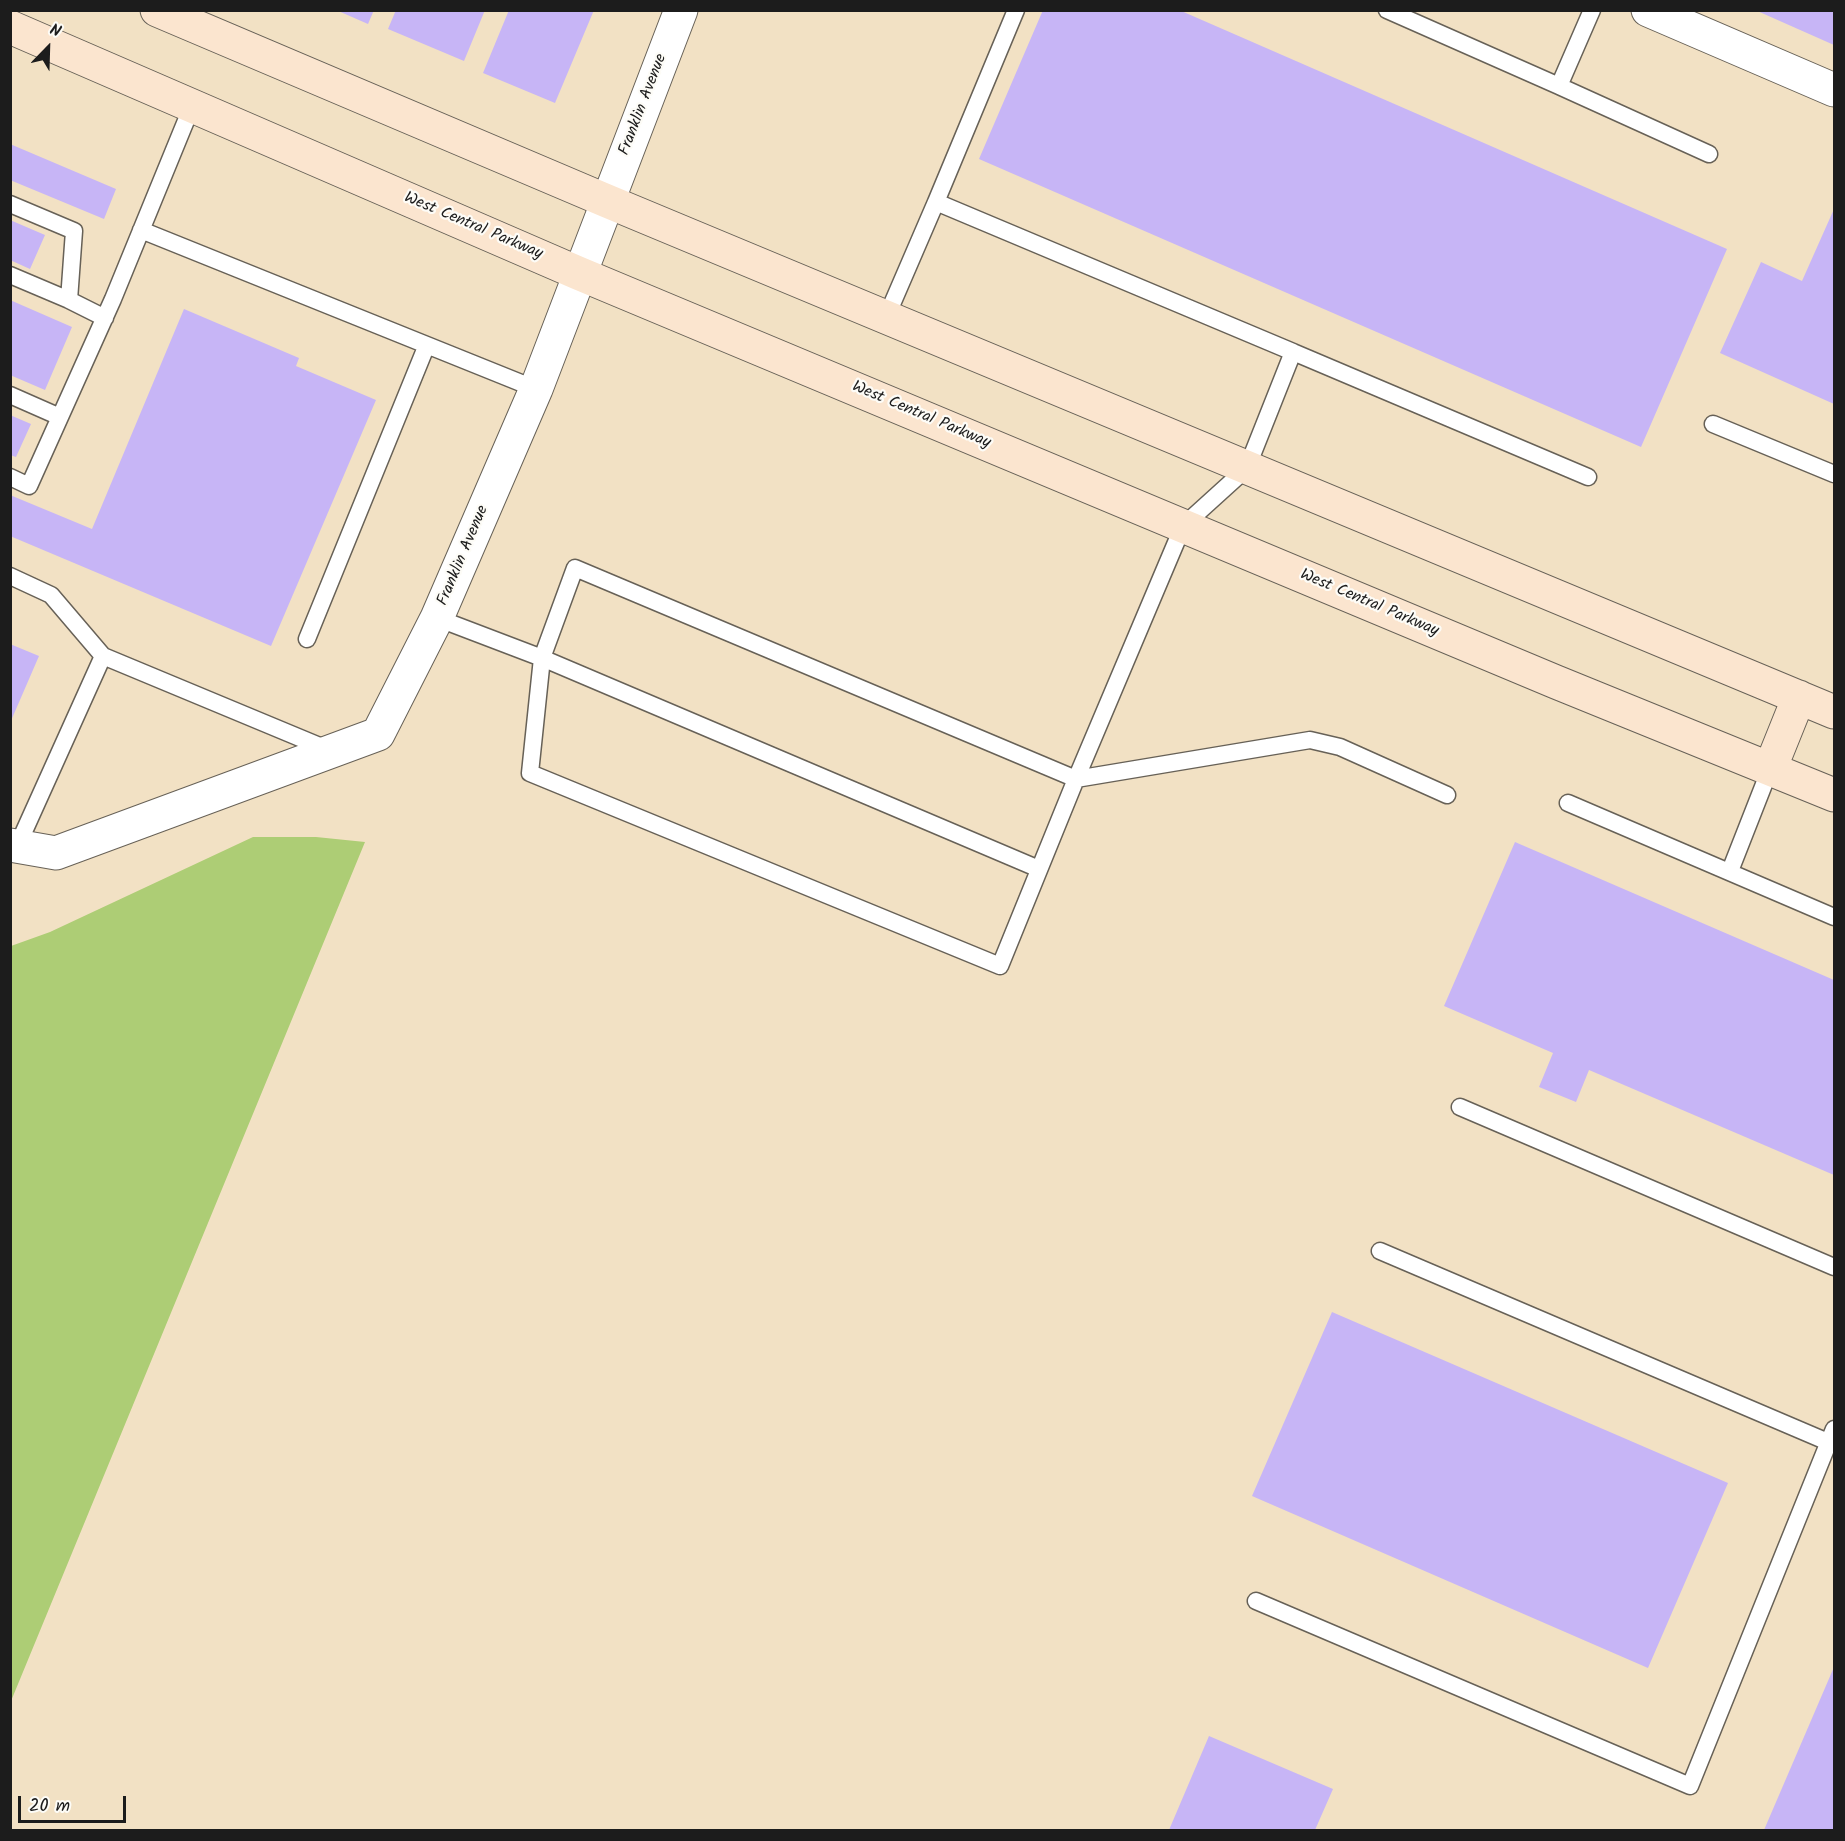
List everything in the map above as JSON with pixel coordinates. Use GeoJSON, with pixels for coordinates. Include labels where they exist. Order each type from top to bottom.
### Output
{"type":"FeatureCollection","features":[{"type":"Feature","properties":{"kind":"main road"},"geometry":{"type":"LineString","coordinates":[[157,10],[886,318],[1834,712]]}},
{"type":"Feature","properties":{"kind":"main road","name":"West Central Parkway"},"geometry":{"type":"LineString","coordinates":[[10,27],[578,273],[1182,526],[1834,795]]}},
{"type":"Feature","properties":{"kind":"main road"},"geometry":{"type":"LineString","coordinates":[[1770,769],[1799,697]]}},
{"type":"Feature","properties":{"kind":"street","name":"Franklin Avenue"},"geometry":{"type":"LineString","coordinates":[[14,846],[56,853],[329,750],[378,734],[437,618],[536,389],[578,273],[681,10]]}},
{"type":"Feature","properties":{"kind":"street"},"geometry":{"type":"LineString","coordinates":[[1648,10],[1834,90]]}},
{"type":"Feature","properties":{"kind":"lane"},"geometry":{"type":"LineString","coordinates":[[886,318],[1016,10]]}},
{"type":"Feature","properties":{"kind":"lane"},"geometry":{"type":"LineString","coordinates":[[1387,10],[1710,154]]}},
{"type":"Feature","properties":{"kind":"lane"},"geometry":{"type":"LineString","coordinates":[[1559,86],[1592,10]]}},
{"type":"Feature","properties":{"kind":"lane"},"geometry":{"type":"LineString","coordinates":[[10,477],[29,486],[105,318],[192,106]]}},
{"type":"Feature","properties":{"kind":"lane"},"geometry":{"type":"LineString","coordinates":[[936,201],[1588,477]]}},
{"type":"Feature","properties":{"kind":"lane"},"geometry":{"type":"LineString","coordinates":[[10,204],[74,231],[69,300]]}},
{"type":"Feature","properties":{"kind":"lane"},"geometry":{"type":"LineString","coordinates":[[141,230],[426,347],[536,389]]}},
{"type":"Feature","properties":{"kind":"lane"},"geometry":{"type":"LineString","coordinates":[[10,275],[105,318]]}},
{"type":"Feature","properties":{"kind":"lane"},"geometry":{"type":"LineString","coordinates":[[307,639],[426,347]]}},
{"type":"Feature","properties":{"kind":"lane"},"geometry":{"type":"LineString","coordinates":[[1293,352],[1247,468],[1182,526],[1076,779],[1000,966],[530,773],[542,658],[575,567],[1076,779],[1310,741],[1340,747],[1447,795]]}},
{"type":"Feature","properties":{"kind":"lane"},"geometry":{"type":"LineString","coordinates":[[10,395],[60,417]]}},
{"type":"Feature","properties":{"kind":"lane"},"geometry":{"type":"LineString","coordinates":[[1713,424],[1834,474]]}},
{"type":"Feature","properties":{"kind":"lane"},"geometry":{"type":"LineString","coordinates":[[10,576],[51,595],[103,656],[329,750]]}},
{"type":"Feature","properties":{"kind":"lane"},"geometry":{"type":"LineString","coordinates":[[437,618],[542,658],[1040,869]]}},
{"type":"Feature","properties":{"kind":"lane"},"geometry":{"type":"LineString","coordinates":[[14,846],[103,656]]}},
{"type":"Feature","properties":{"kind":"lane"},"geometry":{"type":"LineString","coordinates":[[1730,871],[1770,769]]}},
{"type":"Feature","properties":{"kind":"lane"},"geometry":{"type":"LineString","coordinates":[[1568,803],[1834,917]]}},
{"type":"Feature","properties":{"kind":"lane"},"geometry":{"type":"LineString","coordinates":[[1460,1107],[1834,1267]]}},
{"type":"Feature","properties":{"kind":"lane"},"geometry":{"type":"LineString","coordinates":[[1257,1601],[1690,1786],[1831,1435],[1380,1251]]}},
{"type":"Feature","properties":{"kind":"green space"},"geometry":{"type":"Polygon","coordinates":[[[253,837],[316,837],[365,842],[11,1701],[11,946],[50,932],[253,837]]]}},
{"type":"Feature","properties":{"kind":"building"},"geometry":{"type":"Polygon","coordinates":[[[336,10],[374,10],[368,24],[336,10]]]}},
{"type":"Feature","properties":{"kind":"building"},"geometry":{"type":"Polygon","coordinates":[[[396,10],[485,10],[464,61],[388,29],[396,10]]]}},
{"type":"Feature","properties":{"kind":"building"},"geometry":{"type":"Polygon","coordinates":[[[509,10],[594,10],[555,103],[483,73],[509,10]]]}},
{"type":"Feature","properties":{"kind":"building"},"geometry":{"type":"Polygon","coordinates":[[[1043,10],[1179,10],[1727,249],[1641,447],[979,159],[1043,10]]]}},
{"type":"Feature","properties":{"kind":"building"},"geometry":{"type":"Polygon","coordinates":[[[1755,10],[1834,10],[1834,45],[1755,10]]]}},
{"type":"Feature","properties":{"kind":"building"},"geometry":{"type":"Polygon","coordinates":[[[10,144],[116,189],[104,219],[10,180],[10,144]]]}},
{"type":"Feature","properties":{"kind":"building"},"geometry":{"type":"Polygon","coordinates":[[[1834,209],[1834,404],[1720,353],[1761,262],[1802,281],[1834,209]]]}},
{"type":"Feature","properties":{"kind":"building"},"geometry":{"type":"Polygon","coordinates":[[[10,220],[45,235],[30,269],[10,260],[10,220]]]}},
{"type":"Feature","properties":{"kind":"building"},"geometry":{"type":"Polygon","coordinates":[[[10,300],[72,327],[45,390],[10,375],[10,300]]]}},
{"type":"Feature","properties":{"kind":"building"},"geometry":{"type":"Polygon","coordinates":[[[184,309],[299,358],[296,366],[376,400],[271,646],[10,536],[10,495],[92,529],[184,309]]]}},
{"type":"Feature","properties":{"kind":"building"},"geometry":{"type":"Polygon","coordinates":[[[10,415],[31,424],[16,457],[10,455],[10,415]]]}},
{"type":"Feature","properties":{"kind":"building"},"geometry":{"type":"Polygon","coordinates":[[[10,644],[39,656],[10,723],[10,644]]]}},
{"type":"Feature","properties":{"kind":"building"},"geometry":{"type":"Polygon","coordinates":[[[1515,842],[1834,980],[1834,1175],[1589,1070],[1576,1102],[1539,1087],[1553,1053],[1444,1006],[1515,842]]]}},
{"type":"Feature","properties":{"kind":"building"},"geometry":{"type":"Polygon","coordinates":[[[1332,1312],[1728,1483],[1648,1668],[1252,1496],[1332,1312]]]}},
{"type":"Feature","properties":{"kind":"building"},"geometry":{"type":"Polygon","coordinates":[[[1834,1667],[1834,1830],[1764,1830],[1834,1667]]]}},
{"type":"Feature","properties":{"kind":"building"},"geometry":{"type":"Polygon","coordinates":[[[1209,1736],[1333,1789],[1315,1830],[1169,1830],[1209,1736]]]}}]}
